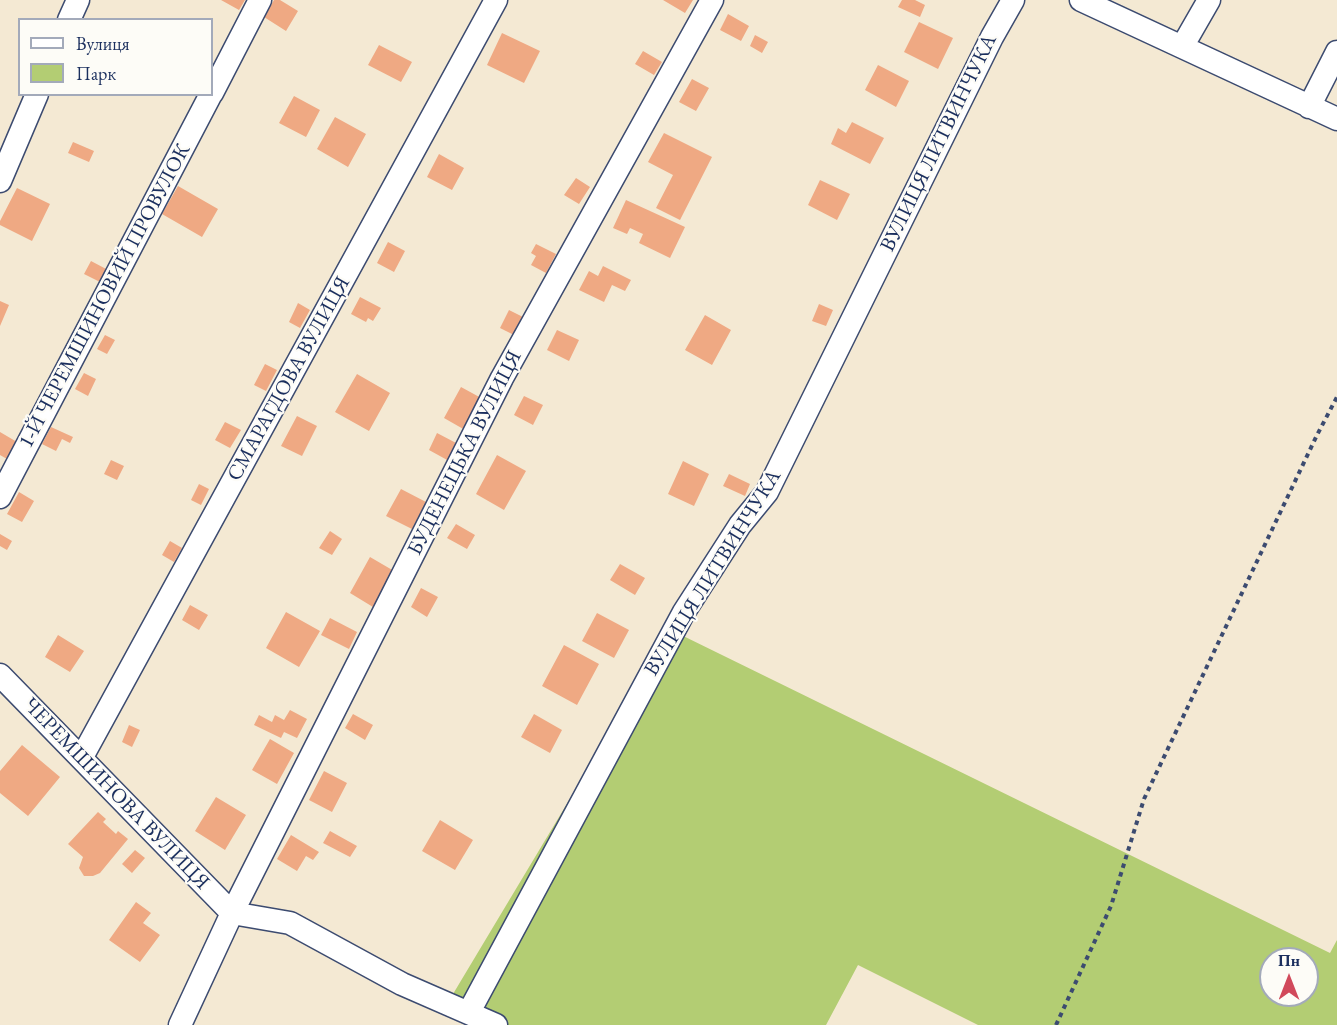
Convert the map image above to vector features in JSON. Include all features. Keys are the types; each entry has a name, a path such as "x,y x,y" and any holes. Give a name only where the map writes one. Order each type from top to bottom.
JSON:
{"street":[{"path":"70,18 78,0"},
{"name":"1-Й ЧЕРЕМШИНОВИЙ ПРОВУЛОК","path":"213,90 260,0"},
{"name":"СМАРАГДОВА ВУЛИЦЯ","path":"82,757 496,0"},
{"name":"БУДЕНЕЦЬКА ВУЛИЦЯ","path":"180,1025 232,913 502,378 712,0"},
{"name":"ВУЛИЦЯ ЛИТВИНЧУКА","path":"469,1012 684,612 740,525 767,492 992,37 1013,0"},
{"path":"1081,0 1337,119"},
{"path":"1182,47 1209,0"},
{"path":"1309,107 1337,52"},
{"path":"0,181 36,96"},
{"name":"1-Й ЧЕРЕМШИНОВИЙ ПРОВУЛОК","path":"0,497 210,96"},
{"name":"ЧЕРЕМШИНОВА ВУЛИЦЯ","path":"0,675 232,913"},
{"path":"232,913 290,923 402,984 496,1025"}],"path":[{"path":"1056,1025 1111,906 1144,799 1337,397"}],"green space":[{"path":"671,630 1318,947 1259,947 1259,1007 1319,1007 1319,948 1330,953 1337,940 1337,1025 978,1025 858,965 826,1025 507,1025 453,994"}],"building":[{"path":"221,0 245,0 239,10"},
{"path":"274,0 280,0 298,11 286,31 264,17"},
{"path":"663,0 693,0 685,13"},
{"path":"902,0 915,0 925,5 920,17 898,7"},
{"path":"728,14 749,26 741,41 720,30"},
{"path":"919,22 953,38 938,69 904,52"},
{"path":"502,33 540,51 524,83 487,65"},
{"path":"755,35 768,42 762,53 750,46"},
{"path":"379,45 412,62 401,82 368,65"},
{"path":"643,51 662,62 654,75 635,64"},
{"path":"878,65 909,81 896,107 865,90"},
{"path":"692,79 709,88 696,111 679,102"},
{"path":"294,96 320,110 306,137 279,123"},
{"path":"335,117 366,134 348,167 317,149"},
{"path":"852,122 884,138 870,164 831,144 838,128 846,133"},
{"path":"664,133 712,157 680,220 656,208 673,175 648,162"},
{"path":"73,142 94,151 89,162 68,153"},
{"path":"439,154 464,168 452,190 427,177"},
{"path":"576,178 590,187 579,204 564,195"},
{"path":"820,180 850,194 837,220 808,205"},
{"path":"178,186 218,209 202,237 162,214"},
{"path":"17,188 50,204 32,241 0,225"},
{"path":"626,200 685,227 670,258 639,243 643,234 630,228 627,234 613,228"},
{"path":"388,242 405,251 394,272 377,263"},
{"path":"536,244 556,254 546,273 531,265 536,256 531,253"},
{"path":"91,261 108,270 102,283 84,274"},
{"path":"603,266 631,280 625,291 612,285 604,302 579,290 589,271 598,276"},
{"path":"360,297 381,308 373,321 368,318 366,322 351,314"},
{"path":"0,301 9,305 0,326"},
{"path":"298,303 310,310 300,328 289,322"},
{"path":"819,304 833,310 826,326 812,321"},
{"path":"509,310 523,317 514,335 500,328"},
{"path":"705,315 731,330 712,365 685,350"},
{"path":"557,330 579,340 569,361 547,350"},
{"path":"105,335 115,340 107,354 97,349"},
{"path":"265,364 277,370 266,391 254,385"},
{"path":"84,373 96,379 88,396 75,389"},
{"path":"357,374 390,393 369,431 335,412"},
{"path":"461,387 483,399 465,430 444,418"},
{"path":"524,396 543,405 533,425 514,415"},
{"path":"297,416 317,426 302,456 281,446"},
{"path":"225,422 241,430 230,448 215,440"},
{"path":"51,427 73,437 70,443 62,439 56,451 42,444"},
{"path":"0,432 17,442 7,459 0,455"},
{"path":"437,433 458,444 449,461 429,450"},
{"path":"497,455 526,471 504,510 476,494"},
{"path":"111,460 124,466 117,480 104,474"},
{"path":"683,461 709,474 694,506 668,494"},
{"path":"729,474 750,484 745,496 723,486"},
{"path":"199,484 209,489 201,505 191,500"},
{"path":"401,489 426,502 412,529 386,516"},
{"path":"19,492 34,501 22,522 7,514"},
{"path":"456,524 475,535 467,549 447,538"},
{"path":"330,531 342,539 332,555 319,548"},
{"path":"0,534 12,541 7,550 0,546"},
{"path":"170,541 182,548 174,562 162,555"},
{"path":"370,557 394,571 373,607 350,593"},
{"path":"620,564 645,578 635,595 610,580"},
{"path":"421,588 438,597 427,617 411,607"},
{"path":"190,605 208,615 199,630 182,620"},
{"path":"286,612 320,631 299,667 266,648"},
{"path":"597,613 629,630 614,658 582,641"},
{"path":"330,618 357,632 349,649 321,635"},
{"path":"58,635 84,651 70,672 45,657"},
{"path":"564,645 599,664 577,705 542,686"},
{"path":"290,710 307,719 297,738 284,732 281,738 254,725 259,715 272,722 275,715 284,720"},
{"path":"353,714 373,725 365,740 345,728"},
{"path":"534,714 562,730 550,753 521,737"},
{"path":"129,725 140,730 132,747 122,742"},
{"path":"270,739 294,753 277,784 252,770"},
{"path":"22,745 60,777 28,816 0,793 0,771"},
{"path":"324,771 347,783 332,812 309,800"},
{"path":"216,797 246,815 225,850 195,831"},
{"path":"98,812 106,819 103,822 116,834 118,831 128,839 100,873 84,876 79,868 83,857 68,844"},
{"path":"440,820 473,840 455,870 422,851"},
{"path":"330,831 357,846 350,857 323,843"},
{"path":"291,835 319,852 313,860 306,856 297,871 277,859"},
{"path":"135,850 145,858 132,873 122,864"},
{"path":"136,902 151,913 143,923 160,935 140,962 109,940"}]}
